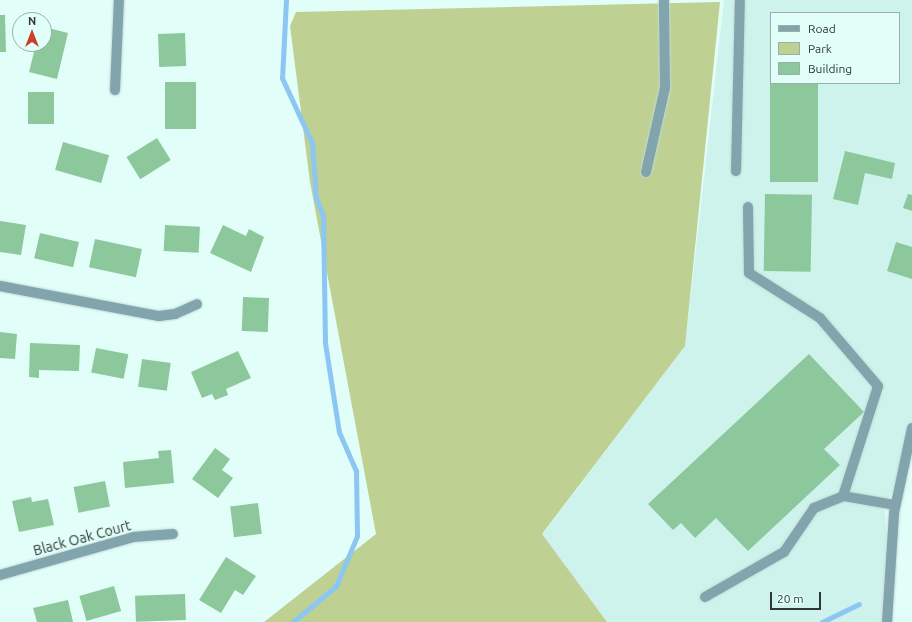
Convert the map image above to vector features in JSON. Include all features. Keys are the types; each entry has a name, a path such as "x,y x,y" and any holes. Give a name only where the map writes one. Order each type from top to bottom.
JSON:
{"street":[{"path":"115,90 119,0"},
{"path":"646,172 665,88 664,0"},
{"path":"736,171 740,0"},
{"path":"748,207 748,273 820,318 878,386 843,496"},
{"path":"0,286 159,316 175,314 197,304"},
{"path":"888,622 895,505 912,428"},
{"path":"705,596 784,552 814,508 843,496 895,505"},
{"name":"Black Oak Court","path":"0,576 133,537 173,534"}],"shaded area":[{"path":"724,0 912,0 912,433 885,511 893,622 607,622 542,535 685,346"}],"green space":[{"path":"720,2 685,346 542,534 607,622 264,622 376,534 310,182 290,26 296,12"}],"building":[{"path":"0,15 5,15 6,52 0,52"},
{"path":"52,29 68,33 57,79 29,72 34,52 52,52"},
{"path":"185,33 186,66 159,67 158,34"},
{"path":"165,82 196,82 196,129 165,129"},
{"path":"770,84 818,84 818,182 770,182"},
{"path":"28,92 54,92 54,124 28,124"},
{"path":"157,138 171,160 140,179 126,157"},
{"path":"63,142 109,155 101,183 55,170"},
{"path":"845,151 895,163 892,179 865,173 858,205 833,199"},
{"path":"765,194 812,195 811,272 764,271"},
{"path":"908,194 912,195 912,211 903,208"},
{"path":"0,221 26,225 21,255 0,252"},
{"path":"165,225 200,227 199,253 164,251"},
{"path":"223,225 246,236 249,229 264,237 251,272 210,253"},
{"path":"40,233 79,242 73,267 34,258"},
{"path":"95,239 142,249 136,277 89,267"},
{"path":"896,242 912,247 912,279 887,271"},
{"path":"243,297 269,298 268,332 242,331"},
{"path":"0,332 17,334 15,359 0,358"},
{"path":"30,343 80,345 79,371 39,370 39,378 29,377"},
{"path":"96,348 128,354 124,379 91,373"},
{"path":"238,351 251,378 226,389 228,395 215,400 212,394 202,398 191,372"},
{"path":"809,354 864,412 824,449 840,465 748,551 716,518 695,538 681,523 673,530 648,504"},
{"path":"142,359 171,363 167,391 138,387"},
{"path":"215,448 230,459 222,470 233,478 218,498 192,479"},
{"path":"171,450 174,483 125,488 123,462 159,458 158,451"},
{"path":"105,481 110,507 79,513 74,487"},
{"path":"31,497 32,502 48,499 54,525 19,532 12,501"},
{"path":"258,503 262,534 234,537 230,506"},
{"path":"226,557 256,576 243,595 235,590 221,613 199,600"},
{"path":"114,586 121,611 87,621 79,596"},
{"path":"185,594 186,620 136,622 135,596"},
{"path":"68,600 73,622 37,622 33,608"}],"waterway":[{"path":"286,0 282,78 312,143 316,198 323,215 325,343 339,432 356,471 357,536 336,586 293,622"},
{"path":"822,622 859,604"}]}
